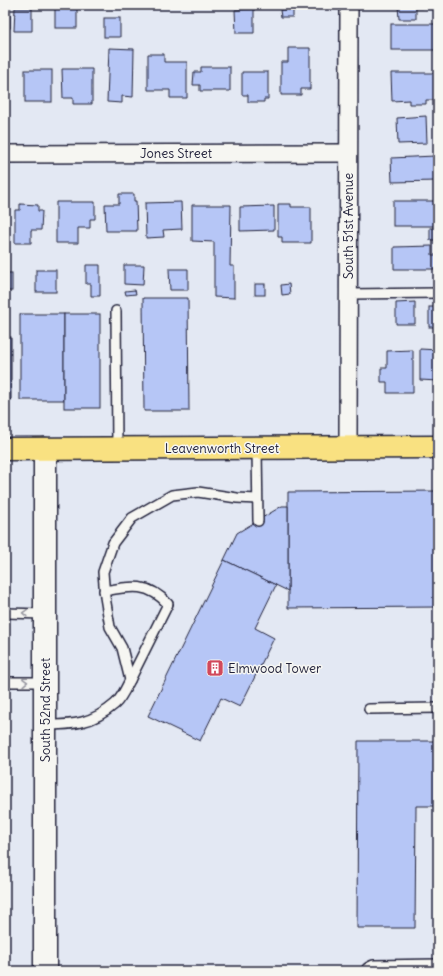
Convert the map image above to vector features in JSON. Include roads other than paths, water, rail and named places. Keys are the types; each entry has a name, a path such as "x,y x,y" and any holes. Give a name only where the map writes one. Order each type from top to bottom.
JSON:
{"main road":[{"name":"Leavenworth Street","path":"5,449 438,446"}],"street":[{"name":"South 51st Avenue","path":"348,447 349,5"},
{"name":"Jones Street","path":"5,154 348,153"},
{"name":"South 52nd Street","path":"45,449 45,971"},
{"path":"370,971 374,969 438,968"}],"lane":[{"path":"348,294 438,293"},
{"path":"116,311 117,448"},
{"path":"257,448 258,521"},
{"path":"130,680 122,648 110,627 104,591 103,572 113,543 132,518 172,495 198,492 237,498 257,499"},
{"path":"45,725 75,725 86,722 116,704 130,680 168,604 158,593 135,586 104,591"},
{"path":"5,613 45,614"},
{"path":"5,682 45,682"},
{"path":"369,709 438,708"}],"place":[{"name":"Elmwood Tower","path":"215,668"}]}
